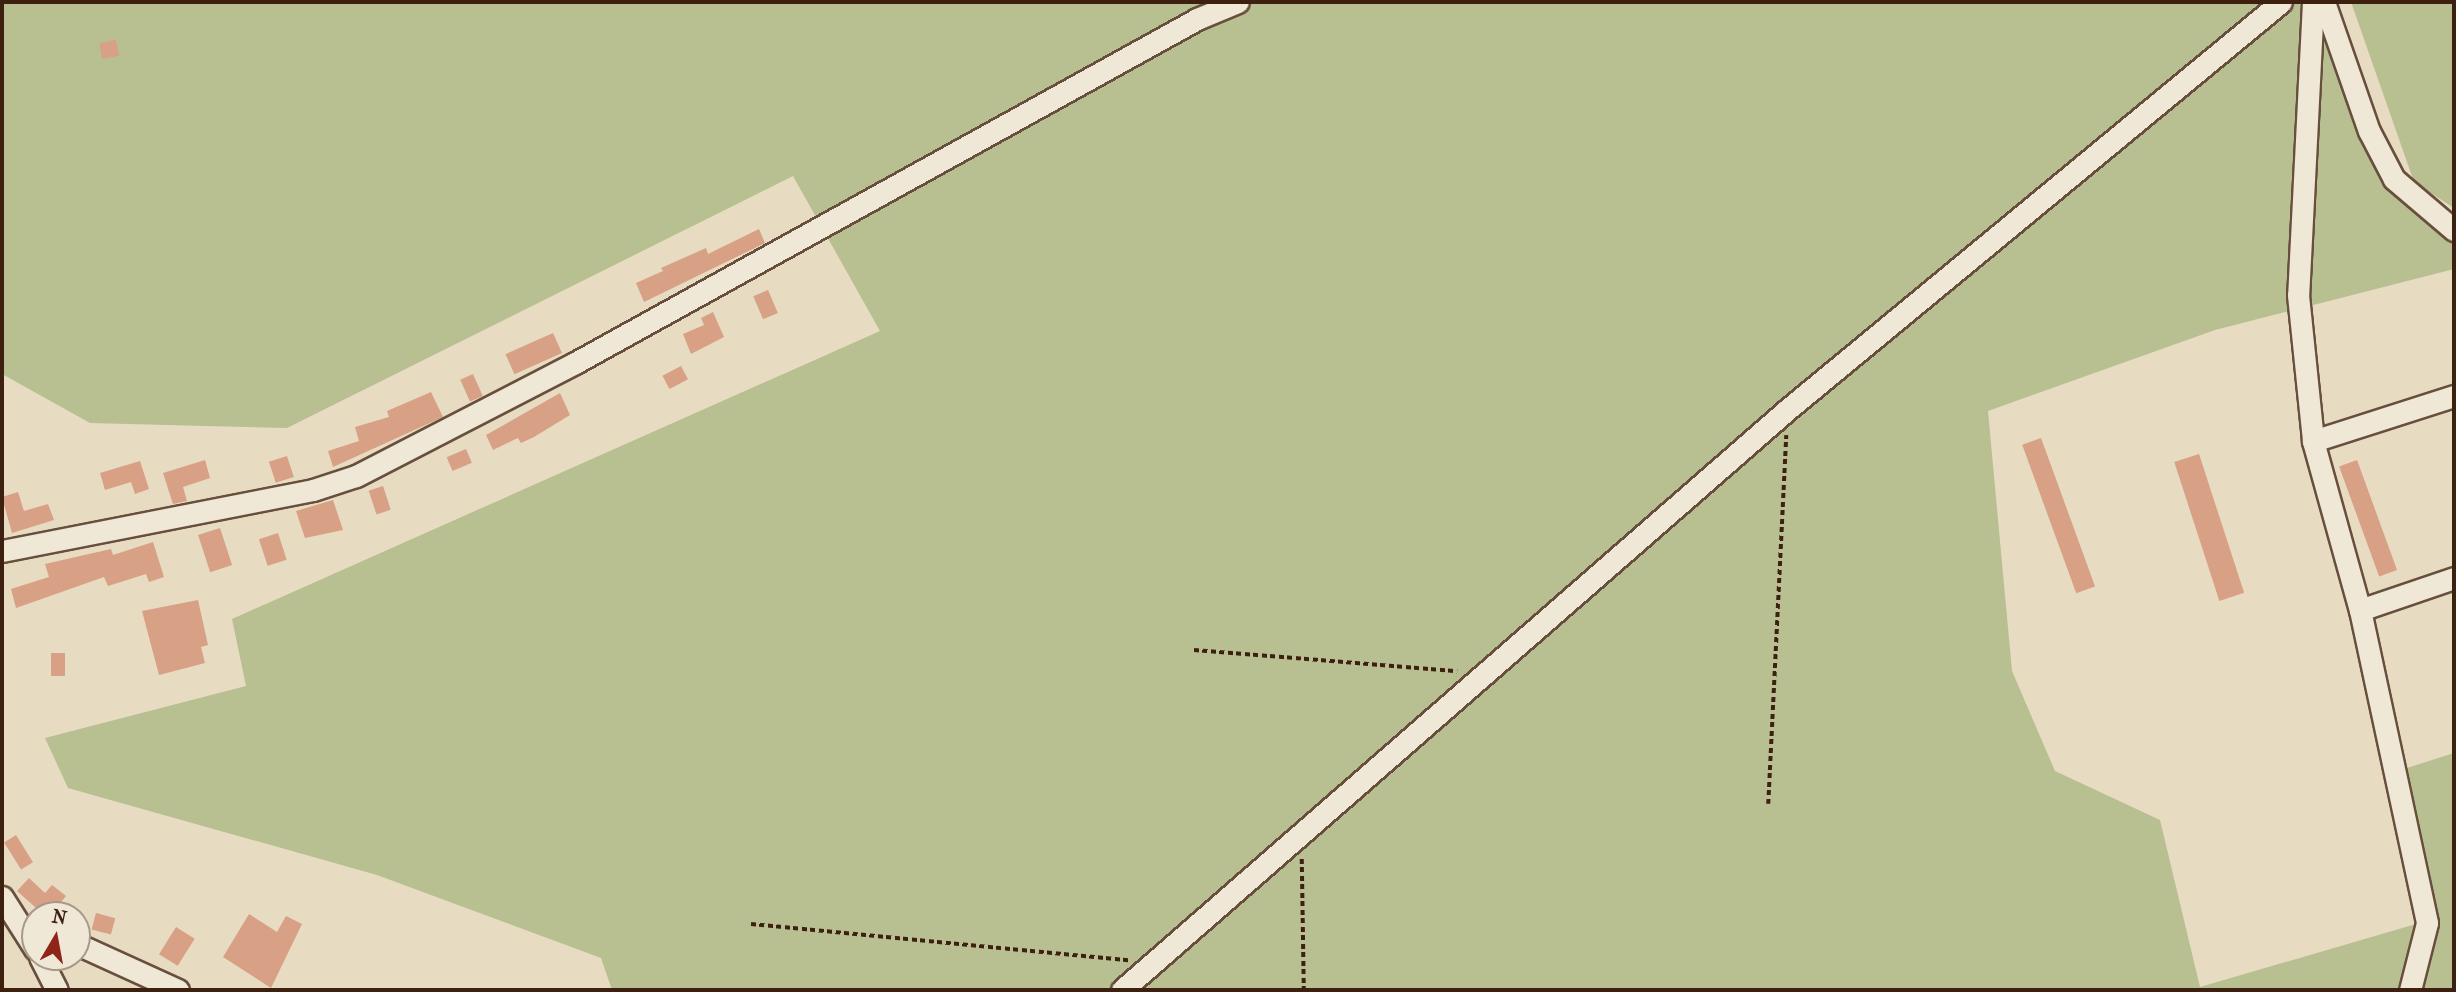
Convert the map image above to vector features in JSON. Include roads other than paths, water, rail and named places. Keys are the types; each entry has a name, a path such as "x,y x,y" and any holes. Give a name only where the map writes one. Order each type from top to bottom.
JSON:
{"street":[{"path":"2,551 313,490 356,476 575,363 1197,19 1238,2"},
{"path":"1122,990 1788,409 2281,2"},
{"path":"2313,2 2298,295 2313,441 2360,610 2427,923 2410,990"},
{"path":"2324,2 2369,131 2394,180 2454,230"},
{"path":"2313,441 2454,396"},
{"path":"2360,610 2454,578"},
{"path":"2,897 21,917"},
{"path":"91,950 178,990"},
{"path":"48,971 58,990"}]}
